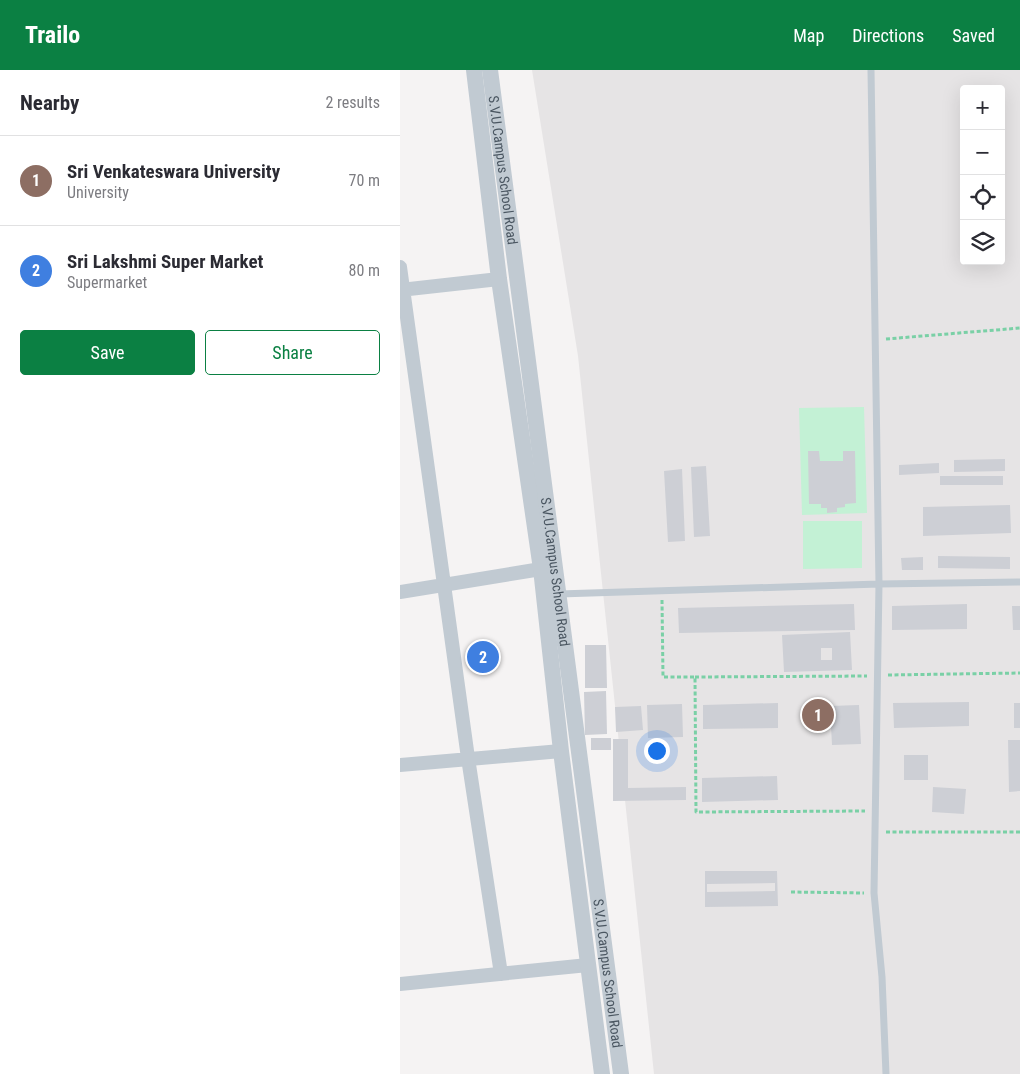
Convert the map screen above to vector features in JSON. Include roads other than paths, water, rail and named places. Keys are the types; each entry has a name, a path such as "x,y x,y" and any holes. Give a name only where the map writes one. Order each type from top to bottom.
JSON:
{"street":[{"name":"S.V.U.Campus School Road","path":"474,70 499,279 541,569 561,751 602,1074"},
{"name":"S.V.U.Campus School Road","path":"490,70 621,1074"},
{"path":"400,267 468,758 501,974"},
{"path":"402,290 499,279"},
{"path":"400,592 541,569"},
{"path":"400,765 561,751"},
{"path":"400,984 588,965"}],"lane":[{"path":"871,70 879,584 874,893 882,977 886,1074"},
{"path":"558,594 879,584 1020,582"}],"place":[{"name":"Sri Lakshmi Super Market","path":"483,657"},
{"name":"Sri Venkateswara University","path":"818,715"}]}
